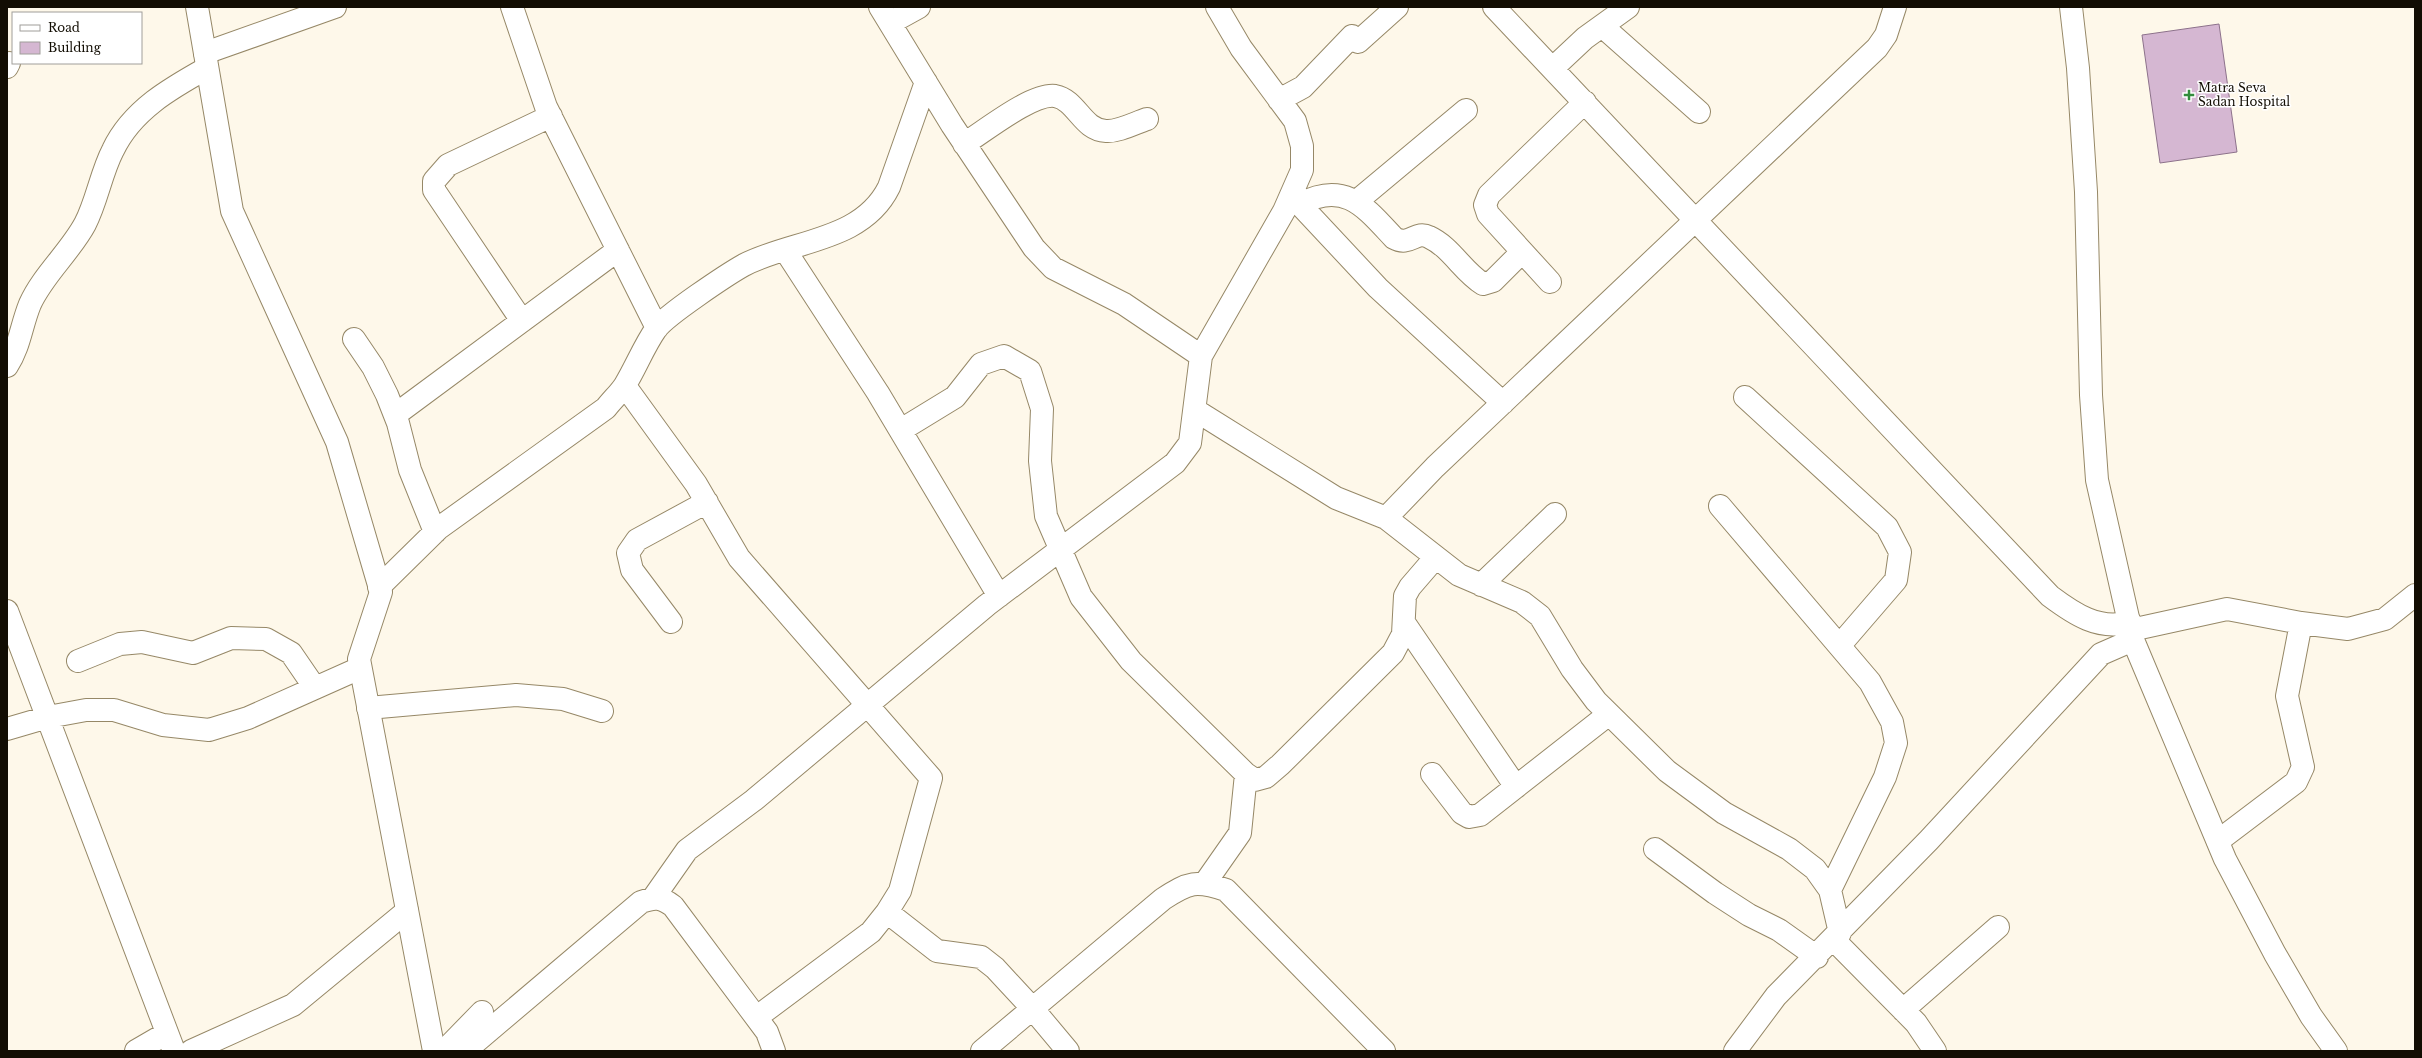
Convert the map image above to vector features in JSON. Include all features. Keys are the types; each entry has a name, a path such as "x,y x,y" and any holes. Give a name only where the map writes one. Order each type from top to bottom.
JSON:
{"main road":[{"path":"197,7 232,211 337,442 381,592 359,659 360,668 434,1051"},
{"path":"7,366 16,351 31,303 85,224 113,150 120,139 150,103 206,61 335,7"},
{"path":"512,7 550,116 657,328"},
{"path":"919,7 885,15 964,144 1034,248 1053,268 1124,304 1201,356"},
{"path":"1217,7 1241,48 1295,121 1302,146 1302,170 1296,200"},
{"path":"1279,100 1303,87 1355,39 1398,7"},
{"path":"1494,7 2050,596 2082,618 2100,624 2119,626 2132,631"},
{"path":"1553,68 1585,38 1628,7"},
{"path":"1386,518 1503,403 1877,48 1886,35 1895,7"},
{"path":"2071,7 2078,68 2086,192 2091,395 2097,480 2132,631 2218,841 2275,954 2311,1016 2336,1051"},
{"path":"1602,26 1699,112"},
{"path":"379,587 435,532 606,408 624,386 657,328 673,314 744,265 834,234 868,216 881,203 889,188 926,82"},
{"path":"964,144 1038,98 1049,97 1065,100 1088,125 1097,130 1108,132 1147,120"},
{"path":"1550,282 1488,214 1485,205 1490,195 1585,102"},
{"path":"1357,201 1466,110"},
{"path":"522,321 434,190 434,181 448,165 550,116"},
{"path":"654,897 688,850 754,800 999,596 1175,463 1190,442 1201,356 1284,211 1296,200 1330,194 1344,195 1357,201 1394,238 1401,242 1408,242 1416,236 1427,236 1436,240 1474,279 1483,284 1493,281 1522,252"},
{"path":"1296,200 1378,288 1503,403"},
{"path":"395,415 618,250"},
{"path":"785,250 901,430 999,596"},
{"path":"354,339 373,367 395,415 410,470 435,532"},
{"path":"901,430 955,396 981,364 1004,356 1030,371 1042,408 1040,461 1046,516 1081,597 1131,661 1246,774 1255,780 1266,777 1280,765 1393,653 1400,643 1405,624 1405,596 1410,587 1435,558"},
{"path":"624,386 696,484 739,558 931,778 900,891 887,912 871,932 756,1017"},
{"path":"1745,397 1887,527 1900,552 1896,580 1840,645"},
{"path":"1195,410 1336,498 1386,518 1458,575 1522,602 1540,616 1572,669 1609,714 1667,771 1724,813 1789,849 1815,869 1830,890 1837,936 1916,1023 1934,1051"},
{"path":"671,622 632,570 628,553 637,540 707,502"},
{"path":"1720,506 1870,682 1892,722 1896,743 1885,777 1830,890"},
{"path":"1481,585 1555,514"},
{"path":"1735,1051 1776,996 1837,936 2056,704 2101,654 2132,631 2227,609 2301,624 2348,629 2385,619 2413,601"},
{"path":"7,610 171,1042 136,1051"},
{"path":"1405,624 1516,787"},
{"path":"2218,841 2296,782 2304,767 2287,696 2301,624"},
{"path":"78,661 120,644 142,642 193,653 231,638 266,639 291,653 315,688"},
{"path":"7,729 86,710 114,710 163,725 209,730 248,718 360,668"},
{"path":"368,708 516,695 563,699 602,711"},
{"path":"1432,774 1462,813 1469,817 1480,815 1609,714"},
{"path":"1205,883 1240,833 1246,774"},
{"path":"1655,849 1715,894 1749,915 1779,930 1817,956"},
{"path":"982,1051 1162,899 1184,886 1205,883 1226,890 1384,1051"},
{"path":"460,1051 472,1045 641,902 654,897 662,898 673,906 767,1032 774,1051"},
{"path":"191,1051 293,1005 407,911"},
{"path":"887,912 937,951 981,957 995,968 1032,1008 1068,1051"},
{"path":"1904,1010 1998,926"},
{"path":"444,1051 482,1012"}],"building":[{"path":"2219,24 2237,152 2160,163 2142,35"}],"place":[{"name":"Matra Seva Sadan Hospital","path":"2189,95"}]}
